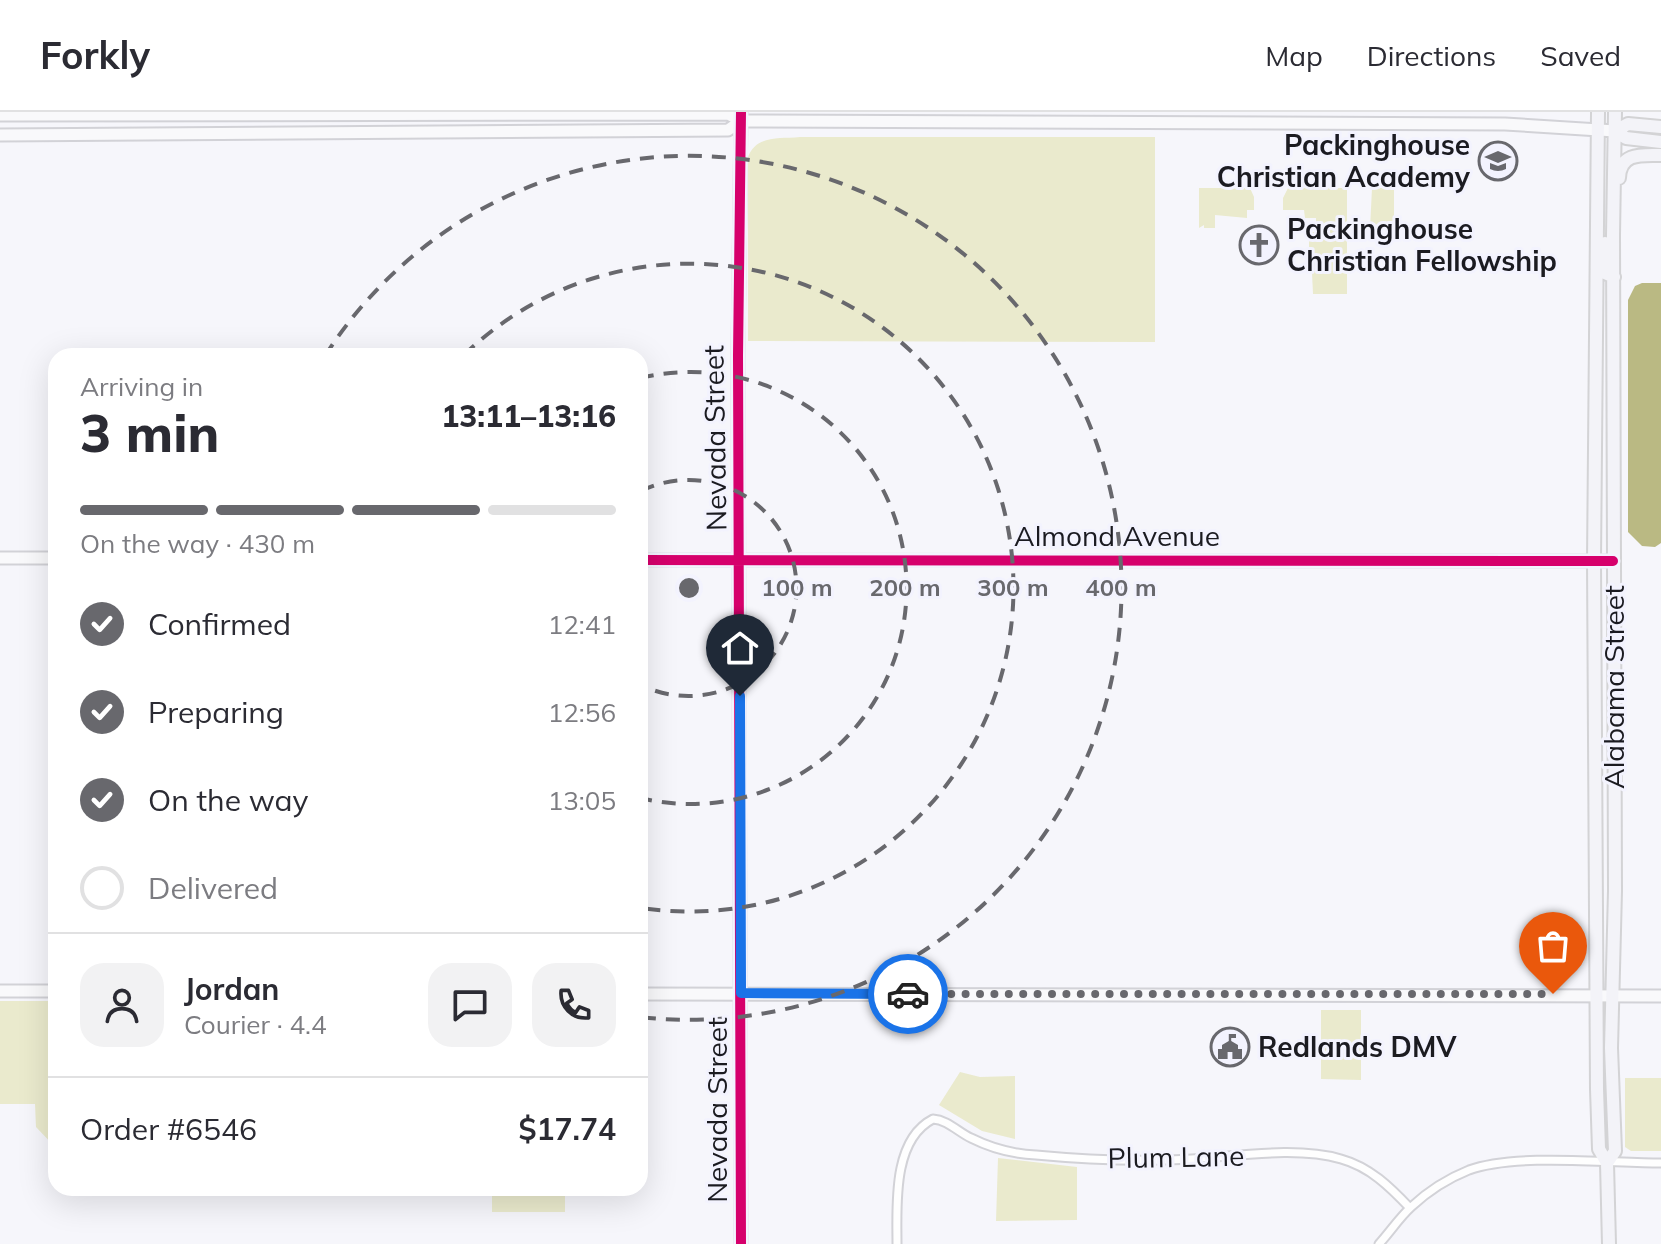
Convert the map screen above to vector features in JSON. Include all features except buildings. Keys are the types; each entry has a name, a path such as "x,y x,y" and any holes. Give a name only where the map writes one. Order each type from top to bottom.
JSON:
{"main road":[{"name":"Alabama Street","path":"1598,112 1594,561 1597,994 1599,1149 1607,1163 1609,1244"},
{"name":"Alabama Street","path":"1607,1163 1615,1151 1612,995 1615,891 1615,112"},
{"path":"1661,127 1628,124 1615,131 1626,138 1661,142"},
{"path":"1613,215 1619,203 1619,171 1623,161 1632,156 1661,155"},
{"path":"1597,197 1603,222 1605,273 1614,277"}],"street":[{"path":"0,115 728,114 741,117 1505,124 1615,131"},
{"path":"0,135 728,130 741,117"},
{"name":"Nevada Street","path":"741,117 738,341 741,1244"},
{"path":"0,558 48,558"},
{"name":"Almond Avenue","path":"648,560 1613,561"},
{"path":"0,991 48,991"},
{"path":"648,994 1661,996"},
{"name":"Plum Lane","path":"897,1244 897,1193 902,1165 924,1126 933,1119 943,1121 990,1147 1036,1155 1164,1160 1321,1155 1342,1159 1369,1171 1410,1208"},
{"path":"1379,1244 1410,1208 1448,1181 1486,1166 1519,1162 1661,1163"}],"green space":[{"path":"800,137 1155,137 1155,342 748,341 748,157 762,142"},
{"path":"1199,188 1250,188 1254,210 1247,210 1247,218 1215,215 1215,228 1204,228 1204,225 1199,228"},
{"path":"1288,188 1347,188 1347,294 1313,294 1312,273 1309,273 1309,232 1316,232 1316,218 1305,218 1304,210 1283,210 1283,198"},
{"path":"1372,188 1394,188 1394,229 1370,229"},
{"path":"0,1001 48,1001 48,1140 36,1127 35,1104 0,1104"},
{"path":"1321,1010 1361,1010 1361,1080 1321,1079"},
{"path":"960,1072 980,1077 1015,1076 1015,1139 982,1131 939,1105"},
{"path":"1625,1078 1661,1078 1661,1151 1631,1151 1625,1147"},
{"path":"998,1158 1077,1167 1077,1220 996,1221"},
{"path":"492,1196 565,1196 565,1212 492,1212"}],"shaded area":[{"path":"1661,283 1661,543 1655,547 1642,546 1628,532 1628,300 1635,286"}],"cycle path":[{"path":"741,112 738,356 741,1244"},
{"path":"648,560 1613,561"}],"way so far":[{"path":"908,994 1553,994"}],"place":[{"name":"Packinghouse Christian Academy","path":"1498,161"},
{"name":"Packinghouse Christian Fellowship","path":"1259,245"},
{"name":"Redlands DMV","path":"1230,1047"}],"route":[{"path":"740,696 741,993 908,994"}]}
